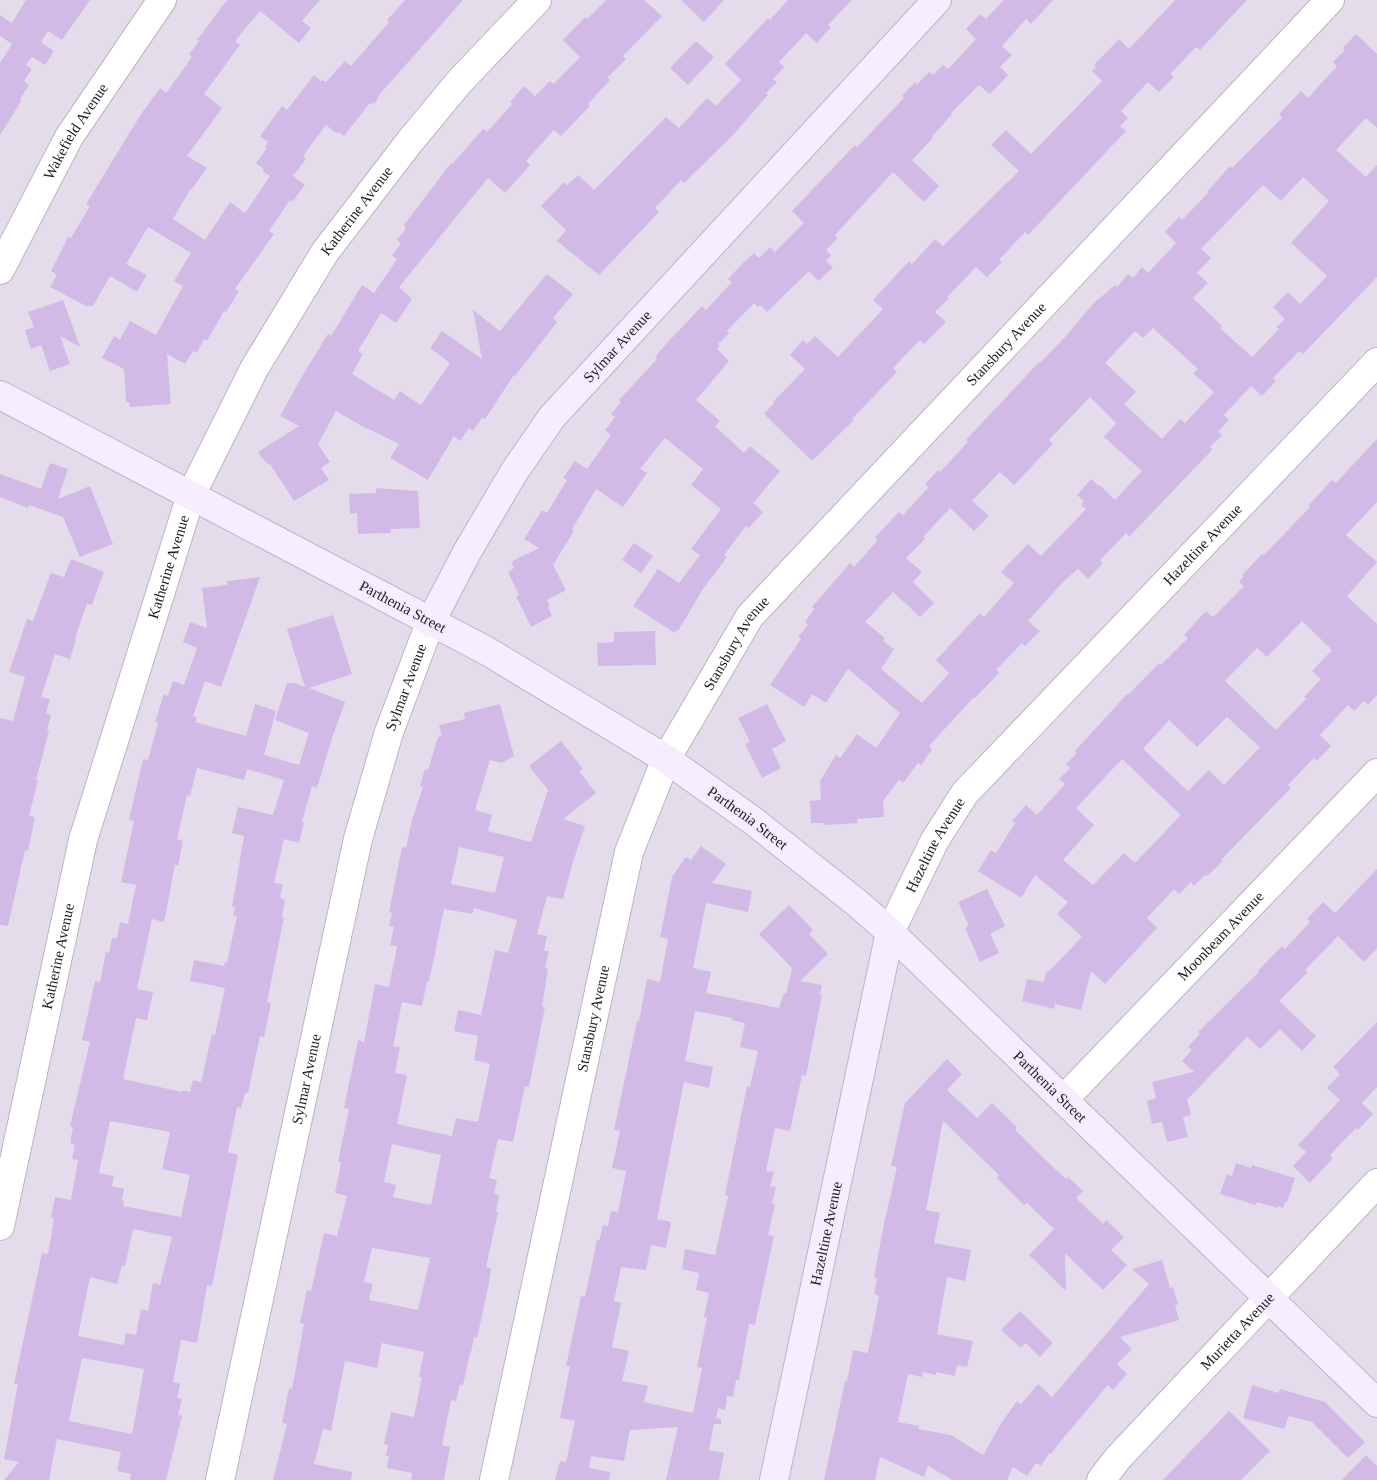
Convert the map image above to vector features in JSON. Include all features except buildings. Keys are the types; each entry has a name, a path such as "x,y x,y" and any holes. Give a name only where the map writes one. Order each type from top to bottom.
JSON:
{"street":[{"name":"Wakefield Avenue","path":"0,270 69,137 162,0"},
{"name":"Katherine Avenue","path":"0,1226 83,840 190,494 254,369 325,252 404,148 460,81 537,0"},
{"name":"Sylmar Avenue","path":"220,1480 358,840 389,732 430,623 467,552 514,472 552,417 937,0"},
{"name":"Stansbury Avenue","path":"494,1480 629,852 666,759 750,616 1330,0"},
{"name":"Hazeltine Avenue","path":"774,1480 890,932 935,840 965,793 1377,362"},
{"name":"Parthenia Street","path":"0,395 190,494 430,623 487,651 666,759 752,820 857,903 890,932 1377,1403"},
{"name":"Moonbeam Avenue","path":"1064,1099 1377,773"},
{"name":"Murietta Avenue","path":"1101,1480 1118,1458 1377,1183"}]}
